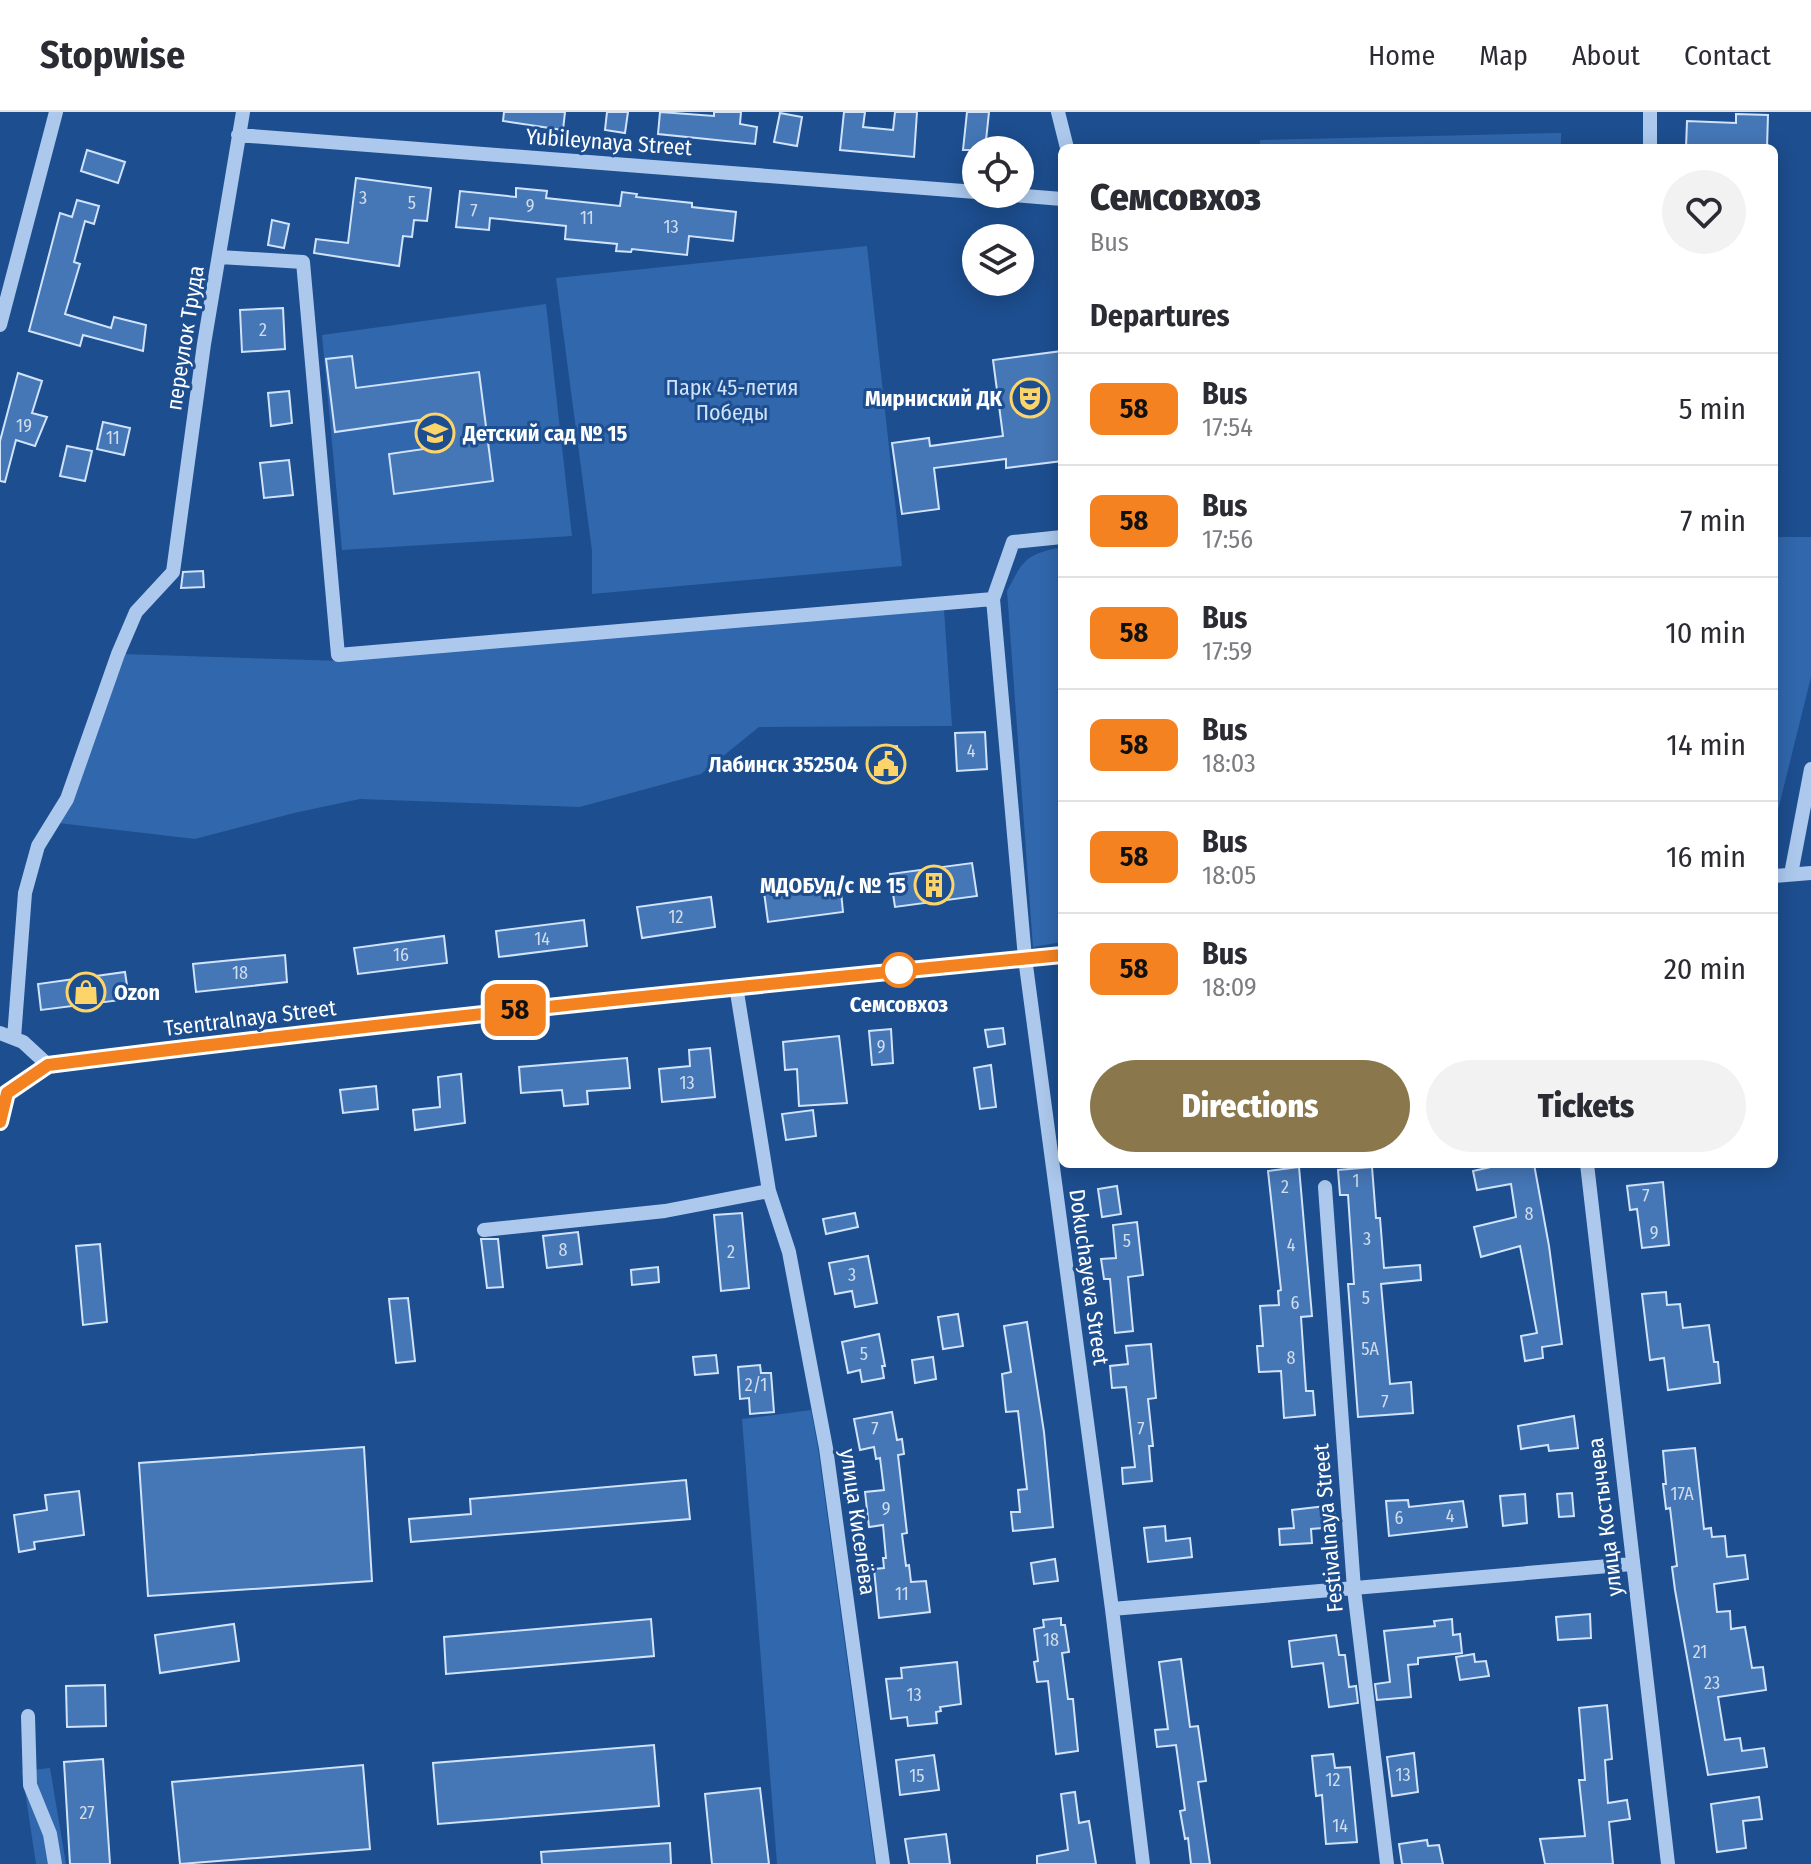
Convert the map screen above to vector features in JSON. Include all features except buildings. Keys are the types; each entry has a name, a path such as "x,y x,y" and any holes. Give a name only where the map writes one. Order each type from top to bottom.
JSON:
{"street":[{"path":"0,325 56,112"},
{"name":"переулок Труда","path":"7,1035 25,893 38,846 67,799 136,612 173,572 204,344 243,112"},
{"path":"1058,112 1066,144"},
{"path":"1650,112 1650,144"},
{"name":"Yubileynaya Street","path":"238,135 962,191"},
{"path":"1034,197 1058,199"},
{"path":"220,257 303,262 338,655 993,599 1013,542 1058,537"},
{"name":"Dokuchayeva Street","path":"993,599 1025,958 1143,1864"},
{"path":"1791,874 1811,769"},
{"path":"1778,876 1811,873"},
{"name":"Tsentralnaya Street","path":"0,1122 7,1093 48,1065 347,1028 1058,955"},
{"name":"улица Киселёва","path":"736,986 769,1191 789,1252 823,1433 883,1864"},
{"path":"7,1035 23,1042 48,1065"},
{"name":"улица Костычева","path":"1587,1168 1668,1864"},
{"name":"Festivalnaya Street","path":"1325,1187 1354,1589 1387,1864"},
{"path":"484,1230 665,1211 769,1191"},
{"path":"1112,1609 1632,1564"},
{"path":"28,1716 30,1785 50,1834 55,1864"}],"green space":[{"path":"1561,133 1561,144 1260,144 1260,140"},
{"name":"Парк 45-летия Победы","path":"867,246 902,566 592,594 592,551 556,278"},
{"path":"546,304 572,536 342,550 322,335"},
{"path":"1778,537 1811,537 1811,677 1778,810"},
{"path":"1058,548 1058,943 1033,947 1007,591 1016,573 1037,554"},
{"path":"944,609 952,726 759,727 701,774 580,807 360,799 195,839 58,823 123,654 342,661"},
{"path":"811,1410 875,1864 777,1864 742,1419"},
{"path":"50,1768 66,1864 36,1864 22,1771"}],"bus line":[{"name":"58","path":"0,1122 7,1093 48,1065 425,1019 1058,955"}],"place":[{"name":"Мирниский ДК","path":"1030,398"},
{"name":"Детский сад № 15","path":"435,433"},
{"name":"Лабинск 352504","path":"886,764"},
{"name":"МДОБУд/с № 15","path":"934,885"},
{"name":"Семсовхоз","path":"899,970"},
{"name":"Ozon","path":"86,992"}]}
